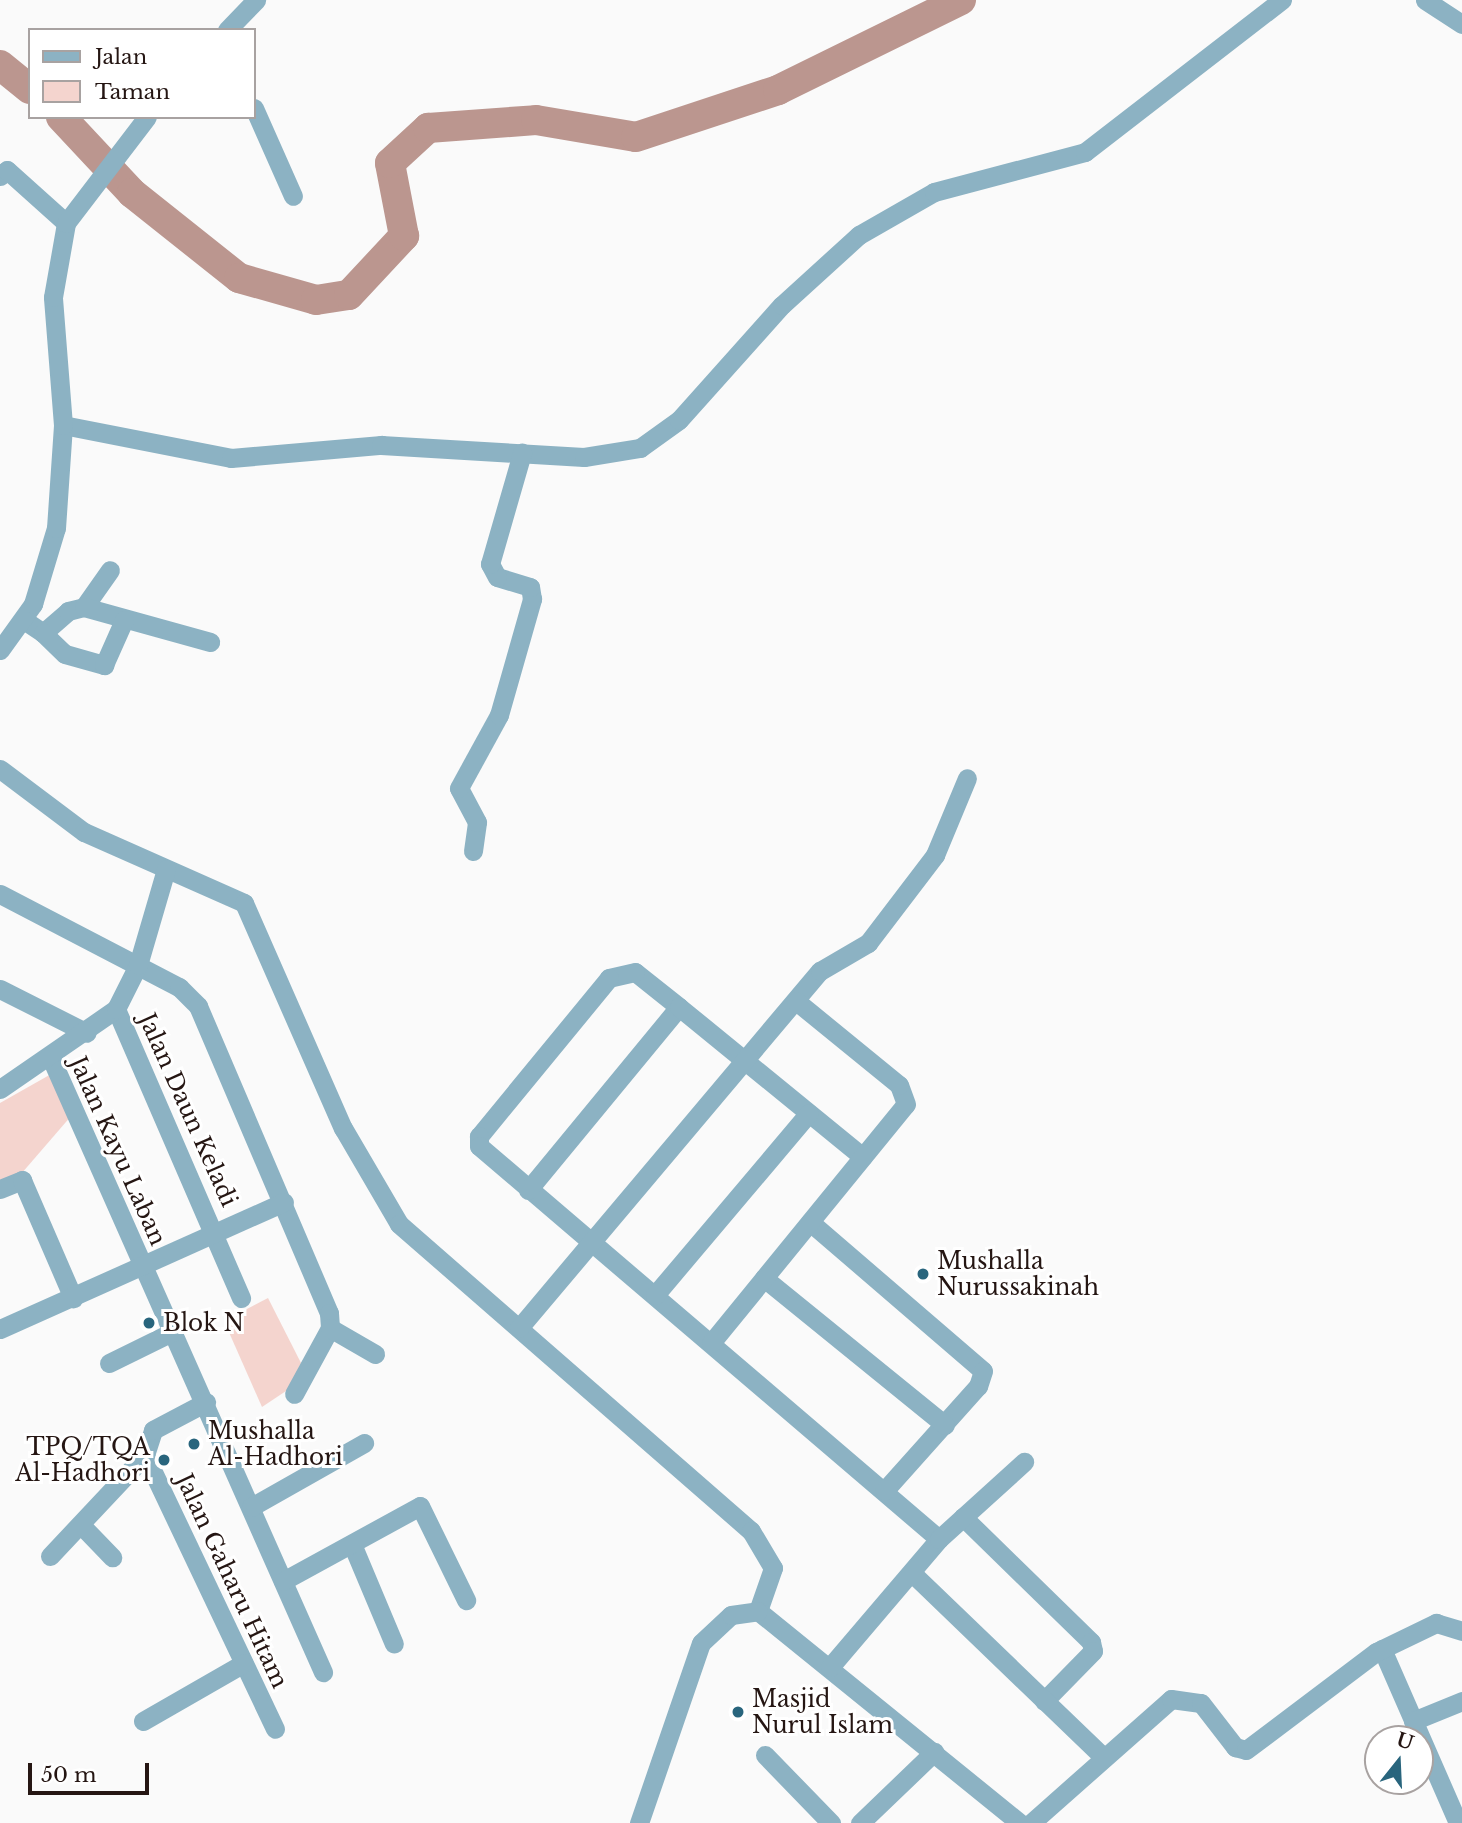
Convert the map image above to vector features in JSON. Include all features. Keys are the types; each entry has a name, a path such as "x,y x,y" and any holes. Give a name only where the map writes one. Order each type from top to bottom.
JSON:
{"street":[{"path":"63,425 231,458 381,445 614,456 662,436 782,304 859,235 934,192 1085,152 1282,0"},
{"path":"1425,0 1462,23"},
{"path":"228,28 246,3"},
{"path":"256,113 293,196"},
{"path":"0,650 24,620 52,551 63,425 53,297 66,223 88,187 146,119"},
{"path":"2,170 66,223"},
{"path":"473,851 477,822 459,788 499,715 533,599 530,587 497,577 490,564 522,453"},
{"path":"84,607 110,570"},
{"path":"43,633 68,611 84,607 210,642"},
{"path":"24,620 43,633 65,654 104,665 124,620"},
{"path":"0,769 84,832 244,903 383,1201 413,1240 519,1328 751,1531 773,1568 758,1611"},
{"path":"519,1328 820,971 868,943 928,868 967,778"},
{"path":"4,1082 87,1033 116,1009 138,965 166,869"},
{"path":"0,894 178,987 198,1006 324,1294 330,1328 294,1394"},
{"path":"863,1157 635,971 620,971 479,1136 481,1150 885,1490 939,1539"},
{"path":"0,989 87,1033"},
{"path":"711,1343 902,1112 904,1092 796,1001"},
{"path":"528,1190 679,1007"},
{"name":"Jalan Daun Keladi","path":"116,1009 216,1231 240,1298"},
{"name":"Jalan Kayu Laban","path":"50,1056 142,1266 206,1402 323,1672"},
{"path":"655,1295 809,1114"},
{"path":"0,1189 22,1180 73,1298"},
{"path":"0,1329 284,1202"},
{"path":"810,1222 984,1371 945,1425 885,1490"},
{"path":"764,1278 945,1425"},
{"path":"330,1328 375,1354"},
{"path":"109,1363 174,1331"},
{"path":"50,1556 145,1455 153,1430 206,1402"},
{"path":"251,1507 364,1443"},
{"name":"Jalan Gaharu Hitam","path":"145,1455 275,1729"},
{"path":"830,1667 939,1539 1024,1462"},
{"path":"283,1581 420,1506 466,1600"},
{"path":"963,1517 1091,1642 1093,1651 1044,1701"},
{"path":"80,1525 112,1557"},
{"path":"352,1544 394,1644"},
{"path":"912,1573 1101,1755"},
{"path":"639,1823 701,1643 731,1615 758,1611 1020,1823"},
{"path":"1031,1823 1101,1755 1181,1696 1201,1703 1235,1747 1246,1750 1382,1649 1436,1623 1462,1631"},
{"path":"1382,1649 1458,1823"},
{"path":"143,1721 244,1662"},
{"path":"1413,1721 1462,1701"},
{"path":"860,1823 934,1752"},
{"path":"765,1755 831,1823"}],"green space":[{"path":"53,1073 72,1115 15,1181 0,1188 0,1103"},
{"path":"268,1298 301,1363 289,1389 262,1407 224,1321"}],"waterway":[{"path":"63,119 132,193 239,278 316,300 349,295 404,236 390,163 428,128 536,120 636,137 778,90 961,0"},
{"path":"0,65 28,87"}],"place":[{"name":"Mushalla Nurussakinah","path":"923,1274"},
{"name":"Blok N","path":"149,1323"},
{"name":"Mushalla Al-Hadhori","path":"194,1444"},
{"name":"TPQ/TQA Al-Hadhori","path":"164,1460"},
{"name":"Masjid Nurul Islam","path":"738,1712"}]}
